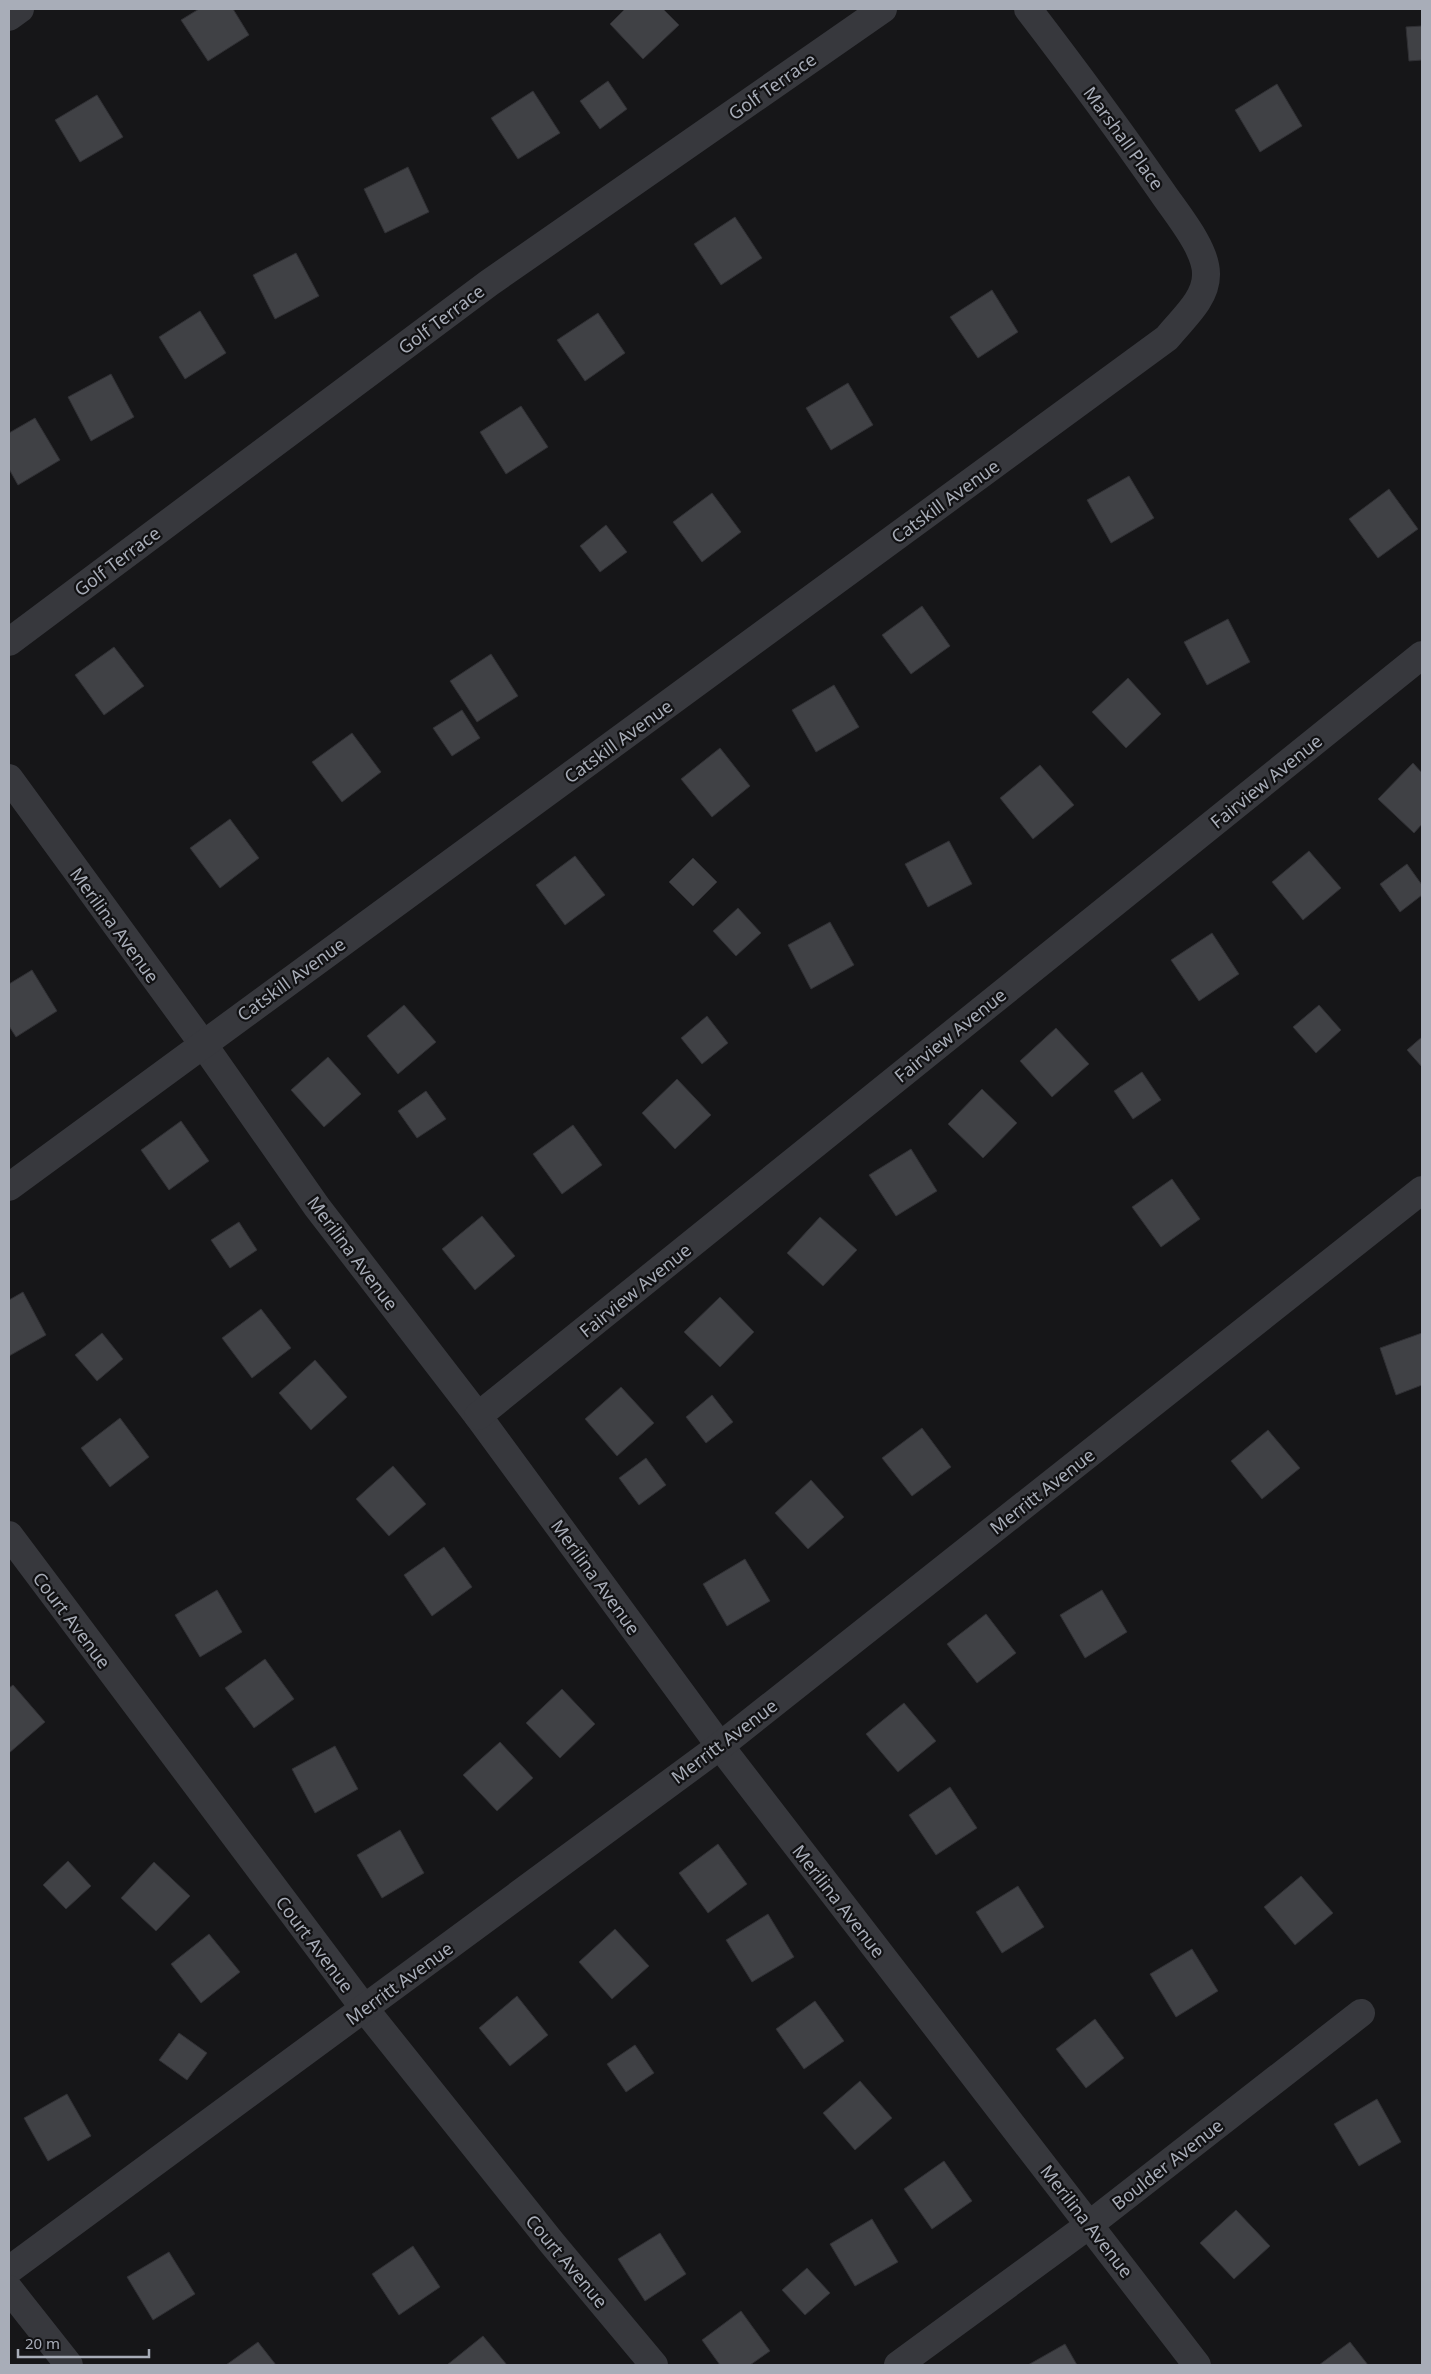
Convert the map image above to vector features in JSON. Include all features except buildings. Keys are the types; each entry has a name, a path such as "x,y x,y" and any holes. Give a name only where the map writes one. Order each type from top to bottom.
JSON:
{"street":[{"path":"9,17 20,9"},
{"name":"Golf Terrace","path":"9,642 489,283 883,9"},
{"name":"Marshall Place","path":"1028,9 1121,132 1189,232 1203,256 1206,275"},
{"name":"Catskill Avenue","path":"9,1187 1167,338 1199,299 1206,275"},
{"name":"Fairview Avenue","path":"478,1416 1422,655"},
{"name":"Merilina Avenue","path":"9,778 203,1044 317,1207 478,1416 720,1746 1197,2365"},
{"name":"Merritt Avenue","path":"9,2270 720,1746 1422,1190"},
{"name":"Court Avenue","path":"9,1535 364,2008 546,2236 654,2365"},
{"name":"Boulder Avenue","path":"898,2365 1090,2225 1361,2013"},
{"path":"9,2289 69,2365"}]}
